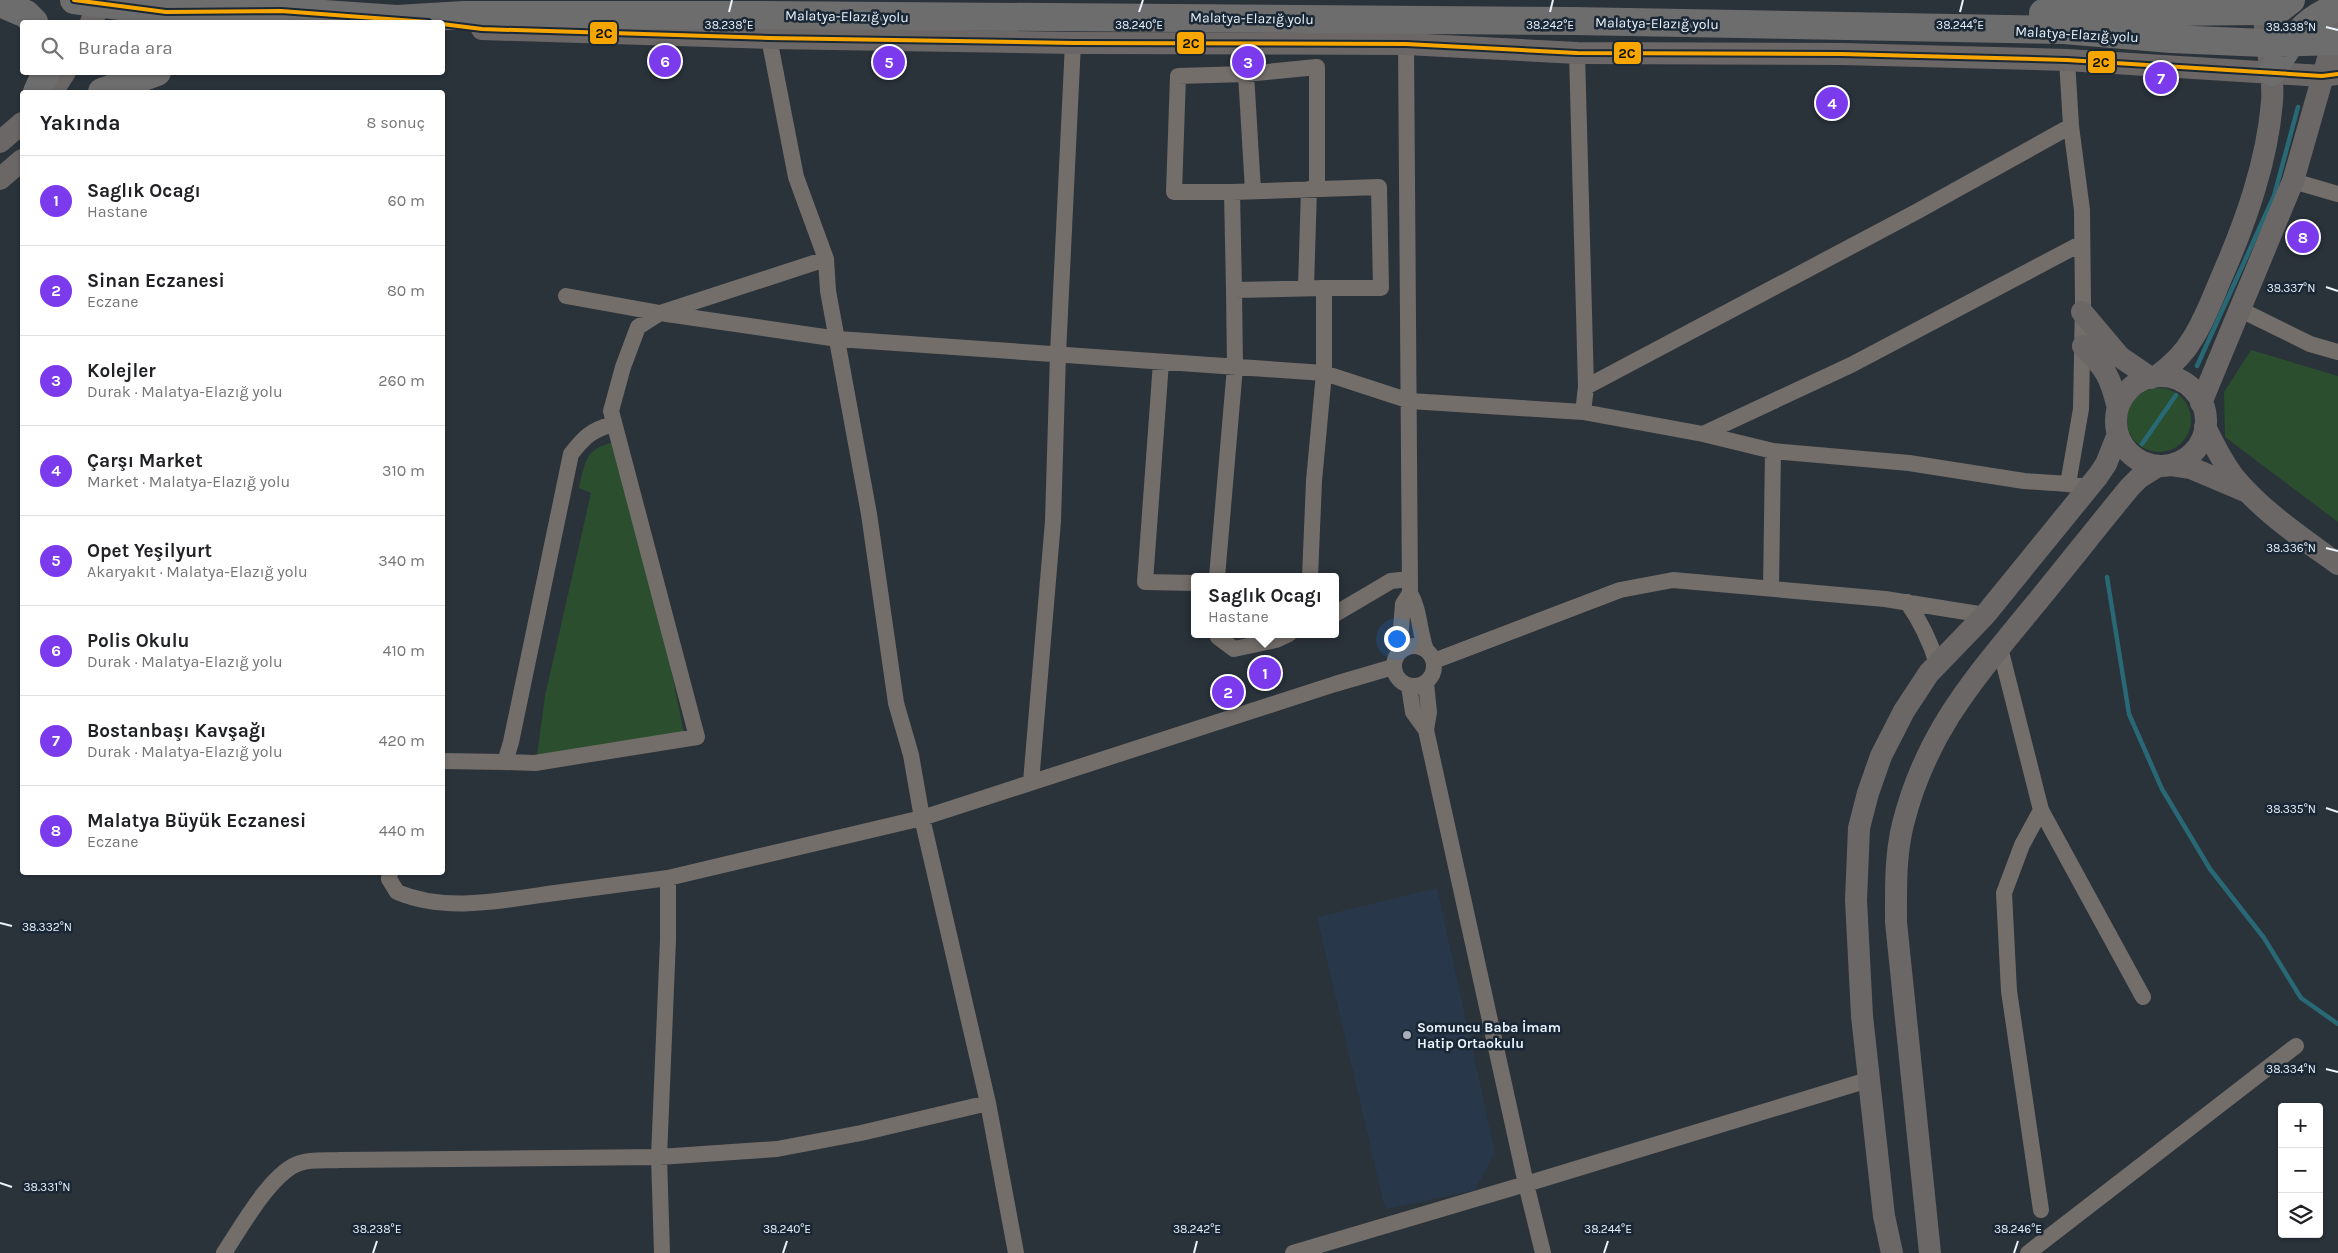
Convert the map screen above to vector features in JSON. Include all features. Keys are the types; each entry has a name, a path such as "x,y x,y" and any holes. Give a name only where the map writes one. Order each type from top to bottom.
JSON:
{"highway":[{"name":"Malatya-Elazığ yolu","path":"74,0 101,7 281,11 380,20"},
{"path":"1964,30 2017,13 2259,6 2278,10 2291,0"},
{"path":"0,3 26,14 32,20"},
{"path":"2272,72 2278,42 2298,33 2320,14 2338,5"},
{"name":"Malatya-Elazığ yolu","path":"403,20 464,15 764,15 1671,23 1964,30 2064,30 2171,39 2278,42 2336,41"},
{"path":"445,24 482,29"},
{"path":"38,90 45,75"},
{"path":"108,90 149,75"}],"main road":[{"path":"2337,0 2338,5"},
{"path":"2259,6 2278,42"},
{"path":"2201,403 2293,181 2330,75 2336,41 2338,10"},
{"path":"1406,44 1671,23"},
{"path":"482,29 769,38 1073,43 1406,44 1577,53 1842,54 2067,60 2330,75"},
{"path":"2248,492 2191,468 2145,463 2133,456 2124,447 2118,434 2116,421 2118,408 2130,388 2154,377 2171,366 2193,338 2237,242 2258,178 2269,128 2272,72"},
{"path":"53,90 63,75"},
{"path":"96,90 111,75"},
{"path":"0,142 20,125"},
{"path":"0,179 20,162"},
{"path":"1930,1253 1896,922 1896,874 1903,824 1932,744 1973,679 2130,487 2139,478 2165,465 2184,459 2194,451 2202,440 2205,427 2205,417 2201,403 2193,390 2176,379 2154,377 2110,346 2082,312"},
{"path":"2082,346 2102,365 2108,374 2118,408"},
{"path":"2205,427 2221,459 2248,492 2298,534 2338,564"},
{"path":"1892,1253 1884,1216 1862,1016 1856,900 1858,828 1881,756 1904,711 1929,673 1985,615 2078,485 2106,464 2118,434"}],"street":[{"path":"769,38 796,178 826,258 828,291 869,514 896,703 911,754 922,818 988,1103 1016,1253"},
{"path":"1032,782 1053,521 1058,354 1073,43"},
{"path":"1406,44 1410,586 1416,604 1420,633 1430,656 1432,675 1426,683 1416,687 1409,686 1398,680 1396,660 1403,604 1410,586"},
{"path":"1577,53 1586,387 1583,412"},
{"path":"566,296 660,313 838,339 1324,373 1410,400 1583,412 1703,434 1773,451 1909,463 2024,481 2078,485 2082,346 2082,210 2070,126 2067,60"},
{"path":"1234,290 1306,287 1381,288 1379,187 1313,189 1253,190 1232,192 1174,192 1178,76 1246,74 1318,68 1313,189 1306,287"},
{"path":"1246,74 1253,190"},
{"path":"1586,387 1916,212 2070,126"},
{"path":"2293,181 2338,194"},
{"path":"1217,573 1235,367 1232,192"},
{"path":"1703,434 1851,365 2082,243"},
{"path":"505,762 511,742 571,454 581,441 595,429 613,424 611,412 623,367 638,327 660,313 826,258"},
{"path":"1310,573 1314,481 1324,373 1324,288"},
{"path":"2241,310 2310,344 2338,352"},
{"path":"1161,362 1145,582 1191,583"},
{"path":"445,761 535,763 697,737 611,412"},
{"path":"1771,589 1773,451"},
{"path":"390,875 389,878 396,892 425,901 450,903 487,902 668,878 922,818 1335,684 1396,660 1406,647 1413,646 1430,656 1620,590 1673,580 1907,602 1985,615"},
{"path":"1339,612 1391,581 1410,586"},
{"path":"1907,602 1920,621 1930,642 1937,664"},
{"path":"1219,638 1234,649 1280,638"},
{"path":"2000,648 2041,810 2143,997"},
{"path":"1426,683 1429,712 1426,730 1526,1184 1543,1253"},
{"path":"1409,686 1413,712 1426,730"},
{"path":"2040,1210 2009,991 2004,893 2022,846 2041,810"},
{"path":"662,1253 659,1158 668,940 668,878"},
{"path":"2028,1253 2296,1046"},
{"path":"1293,1253 1868,1080"},
{"path":"224,1253 249,1213 277,1177 300,1163 339,1160 659,1158 777,1149 862,1133 988,1103"}],"shaded area":[{"name":"Somuncu Baba İmam Hatip Ortaokulu","path":"1437,888 1495,1152 1475,1190 1387,1209 1384,1204 1317,917"}],"green space":[{"path":"2251,350 2338,376 2338,522 2225,437 2224,392"},
{"path":"2153,388 2165,388 2182,397 2189,408 2191,420 2189,432 2182,443 2165,452 2153,452 2141,447 2132,438 2127,426 2127,414 2132,402 2141,393"},
{"path":"615,442 626,448 684,733 537,756 545,696 591,493 579,488 583,471 592,452"}],"waterway":[{"path":"2197,366 2274,196 2298,107"},
{"path":"2142,444 2176,395"},
{"path":"2107,577 2129,714 2162,789 2210,869 2264,938 2301,998 2338,1024"}],"transit line":[{"name":"2C","path":"74,0 166,12 281,11 401,20"},
{"name":"2C","path":"445,24 482,29 769,38 1073,43 1406,44 1577,53 1842,54 2067,60 2322,76 2338,74"}],"place":[{"name":"Polis Okulu","path":"665,61"},
{"name":"Opet Yeşilyurt","path":"889,62"},
{"name":"Kolejler","path":"1248,62"},
{"name":"Bostanbaşı Kavşağı","path":"2161,78"},
{"name":"Çarşı Market","path":"1832,103"},
{"name":"Malatya Büyük Eczanesi","path":"2303,237"},
{"name":"Saglık Ocagı","path":"1265,673"},
{"name":"Sinan Eczanesi","path":"1228,692"},
{"name":"Somuncu Baba İmam Hatip Ortaokulu","path":"1407,1035"}]}
